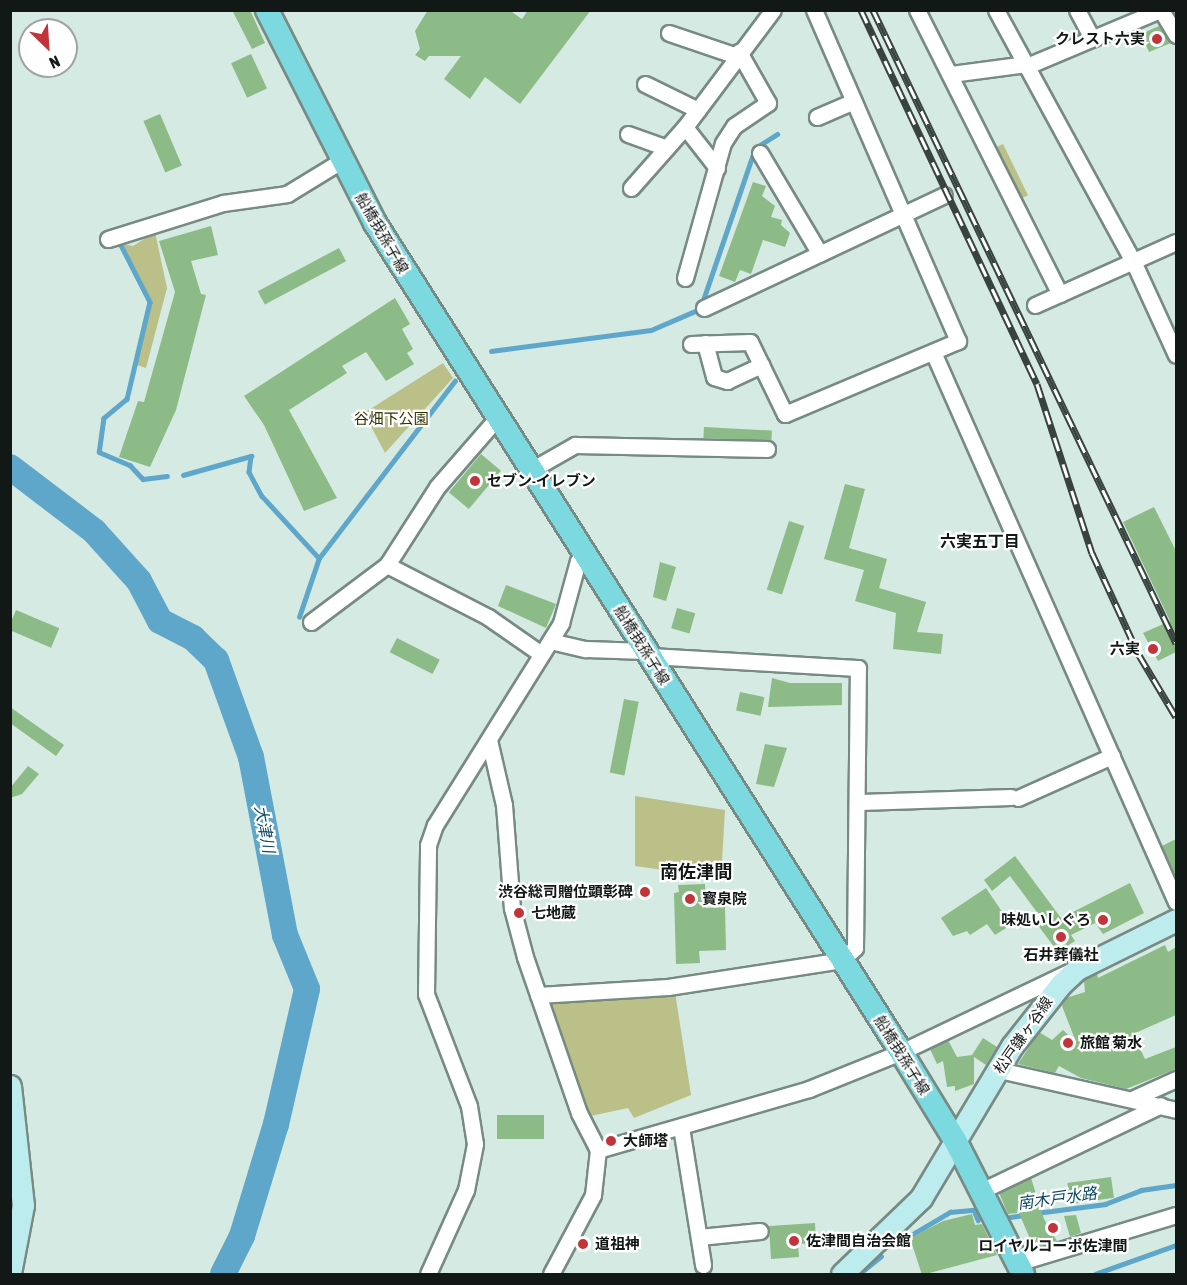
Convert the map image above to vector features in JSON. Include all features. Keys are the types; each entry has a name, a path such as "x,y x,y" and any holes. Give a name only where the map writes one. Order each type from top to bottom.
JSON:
{"main road":[{"name":"船橋我孫子線","path":"267,10 341,161 497,418 955,1140 1020,1269"}],"street":[{"path":"631,188 685,128 773,10"},
{"path":"761,365 727,381 714,377 698,344 750,342 785,414 957,341 814,10"},
{"path":"917,10 1060,294"},
{"path":"996,10 1133,261 1176,355"},
{"path":"1077,10 1092,38"},
{"path":"951,74 1027,65 1160,10 1176,35"},
{"path":"669,33 738,54 768,103 734,126 717,158 717,168 685,278"},
{"path":"645,84 698,110"},
{"path":"818,117 854,101"},
{"path":"685,128 717,168"},
{"path":"628,134 666,148"},
{"path":"760,153 820,254"},
{"path":"108,239 223,203 287,194 341,161"},
{"path":"704,308 944,195"},
{"path":"1035,305 1176,242"},
{"path":"933,352 1176,902"},
{"path":"311,622 387,565 437,487 497,418"},
{"path":"531,470 575,445 767,449"},
{"path":"428,1275 466,1190 475,1144 469,1106 426,994 428,845 550,641 566,608 578,561 585,555"},
{"path":"387,565 488,617 541,654"},
{"path":"538,995 668,987 842,960 855,948 860,802 858,668 586,649 550,641"},
{"path":"489,740 504,805 512,908 538,995 579,1113 598,1150 593,1195 551,1275"},
{"path":"860,802 1015,797 1112,756"},
{"name":"松戸鎌ヶ谷線","path":"842,1275 921,1198 999,1070 1043,1004 1077,969 1176,920"},
{"path":"598,1150 758,1107 901,1052 1077,969"},
{"path":"999,1070 1169,1107"},
{"path":"1134,1098 1176,1079"},
{"path":"10,1086 23,1205 10,1273"},
{"path":"981,1191 1169,1107"},
{"path":"681,1127 703,1265"},
{"path":"1020,1269 1176,1215"},
{"path":"699,1237 760,1231"}],"green space":[{"path":"1003,144 1028,195 1018,200 993,149"},
{"path":"155,232 167,288 146,368 134,364 151,300 123,244 133,246"},
{"name":"谷畑下公園","path":"443,363 453,378 385,453 364,413"},
{"path":"635,796 725,810 721,878 635,866"},
{"path":"675,992 691,1095 634,1118 628,1108 586,1117 547,999"}],"building":[{"path":"232,10 250,10 265,43 252,49"},
{"path":"428,10 509,10 522,19 528,10 591,10 520,104 485,77 470,99 444,79 461,56 429,56 425,61 415,55 420,49 415,31"},
{"name":"クレスト六実","path":"1159,26 1171,43 1149,52 1141,34"},
{"path":"251,54 267,88 247,98 231,63"},
{"path":"160,114 182,166 165,173 143,121"},
{"path":"753,182 766,186 762,196 775,206 771,217 782,220 781,225 790,233 785,247 763,240 751,274 740,270 735,282 719,276"},
{"path":"211,226 218,255 191,261 201,294 206,295 176,410 150,467 119,457 138,401 144,402 175,292 159,241"},
{"path":"339,248 346,261 265,304 258,291"},
{"path":"395,298 410,324 402,329 413,349 407,353 414,364 386,381 366,352 342,366 347,373 289,410 337,498 304,511 264,425 244,396"},
{"path":"704,427 772,431 771,442 703,438"},
{"name":"セブン-イレブン","path":"481,454 501,471 469,509 449,492"},
{"path":"845,484 865,489 849,548 887,559 879,588 926,602 917,632 943,634 941,654 893,649 896,613 855,601 864,570 824,559"},
{"path":"1154,507 1176,551 1176,652 1158,661 1143,633 1170,621 1123,522"},
{"path":"789,521 804,526 782,594 767,589"},
{"path":"660,562 676,567 666,601 653,597"},
{"path":"506,585 556,604 546,628 498,606"},
{"path":"677,608 695,613 689,633 671,628"},
{"path":"16,610 59,628 51,648 10,630"},
{"path":"397,638 440,660 433,674 390,652"},
{"path":"772,678 790,683 842,683 842,705 768,707"},
{"path":"740,692 764,697 761,716 736,711"},
{"path":"624,699 639,702 624,775 610,773"},
{"path":"10,707 64,745 56,756 10,723"},
{"path":"765,744 787,748 774,787 756,784"},
{"path":"28,766 39,774 22,794 10,798 10,788"},
{"path":"1176,839 1176,876 1162,846"},
{"path":"1015,856 1061,918 1130,883 1144,913 1103,934 1095,923 1071,935 1075,941 1058,952 1037,922 1042,919 1010,876 992,891 984,880"},
{"path":"705,884 706,908 725,907 726,950 699,951 700,963 676,964 674,893 679,892 678,885"},
{"path":"986,888 1011,925 995,935 987,924 970,935 967,931 953,936 941,918"},
{"path":"1165,945 1168,952 1176,947 1176,1015 1133,1034 1145,1059 1176,1047 1176,1069 1126,1089 1081,1078 1059,1066 1055,1073 1018,1064 1039,1032 1052,1040 1063,1030 1076,1042 1062,1006 1066,998 1085,992 1084,980 1097,973 1098,978"},
{"path":"983,1038 997,1047 986,1065 974,1057 974,1084 955,1091 955,1086 947,1087 943,1061 937,1064 930,1049 948,1040 957,1057 972,1055"},
{"path":"497,1115 544,1115 544,1139 497,1139"},
{"path":"1111,1177 1114,1198 1070,1204 1067,1183"},
{"path":"1031,1178 1044,1219 1057,1241 1034,1248 1019,1213 1008,1214 999,1193"},
{"path":"972,1214 975,1225 982,1224 997,1255 922,1275 910,1238 943,1221"},
{"path":"1076,1215 1081,1233 1070,1237 1064,1216"},
{"path":"815,1223 816,1243 798,1244 799,1257 771,1259 769,1226"}],"waterway":[{"path":"491,351 651,330 700,309 755,148 777,134"},
{"path":"121,245 150,302 127,399 104,418 99,452 130,465 143,479 167,476"},
{"path":"299,617 319,558 455,381"},
{"path":"183,475 251,456 249,472 262,496 319,558"},
{"name":"大津川","path":"10,467 94,531 139,581 160,621 193,638 216,660 251,757 285,935 307,989 276,1124 242,1236 223,1274"},
{"name":"南木戸水路","path":"1036,1213 1105,1204 1141,1190 1176,1185"},
{"name":"南木戸水路","path":"896,1244 950,1212 974,1210 978,1220"},
{"name":"南木戸水路","path":"1010,1217 1025,1215"},
{"path":"1095,1274 1176,1245"},
{"name":"南木戸水路","path":"859,1274 881,1256"}],"railway":[{"path":"861,10 1037,384 1092,553 1139,655 1176,717"},
{"path":"873,10 1176,643"}],"place":[{"name":"クレスト六実","path":"1157,39"},
{"name":"セブン-イレブン","path":"475,481"},
{"name":"六実","path":"1153,649"},
{"name":"渋谷総司贈位顕彰碑","path":"645,892"},
{"name":"寳泉院","path":"690,899"},
{"name":"七地蔵","path":"519,913"},
{"name":"味処いしぐろ","path":"1103,920"},
{"name":"石井葬儀社","path":"1061,937"},
{"name":"旅館 菊水","path":"1068,1043"},
{"name":"大師塔","path":"611,1141"},
{"name":"ロイヤルコーポ佐津間","path":"1053,1228"},
{"name":"佐津間自治会館","path":"794,1241"},
{"name":"道祖神","path":"583,1244"}],"district":[{"name":"六実五丁目","path":"980,541"},
{"name":"南佐津間","path":"696,872"}]}
